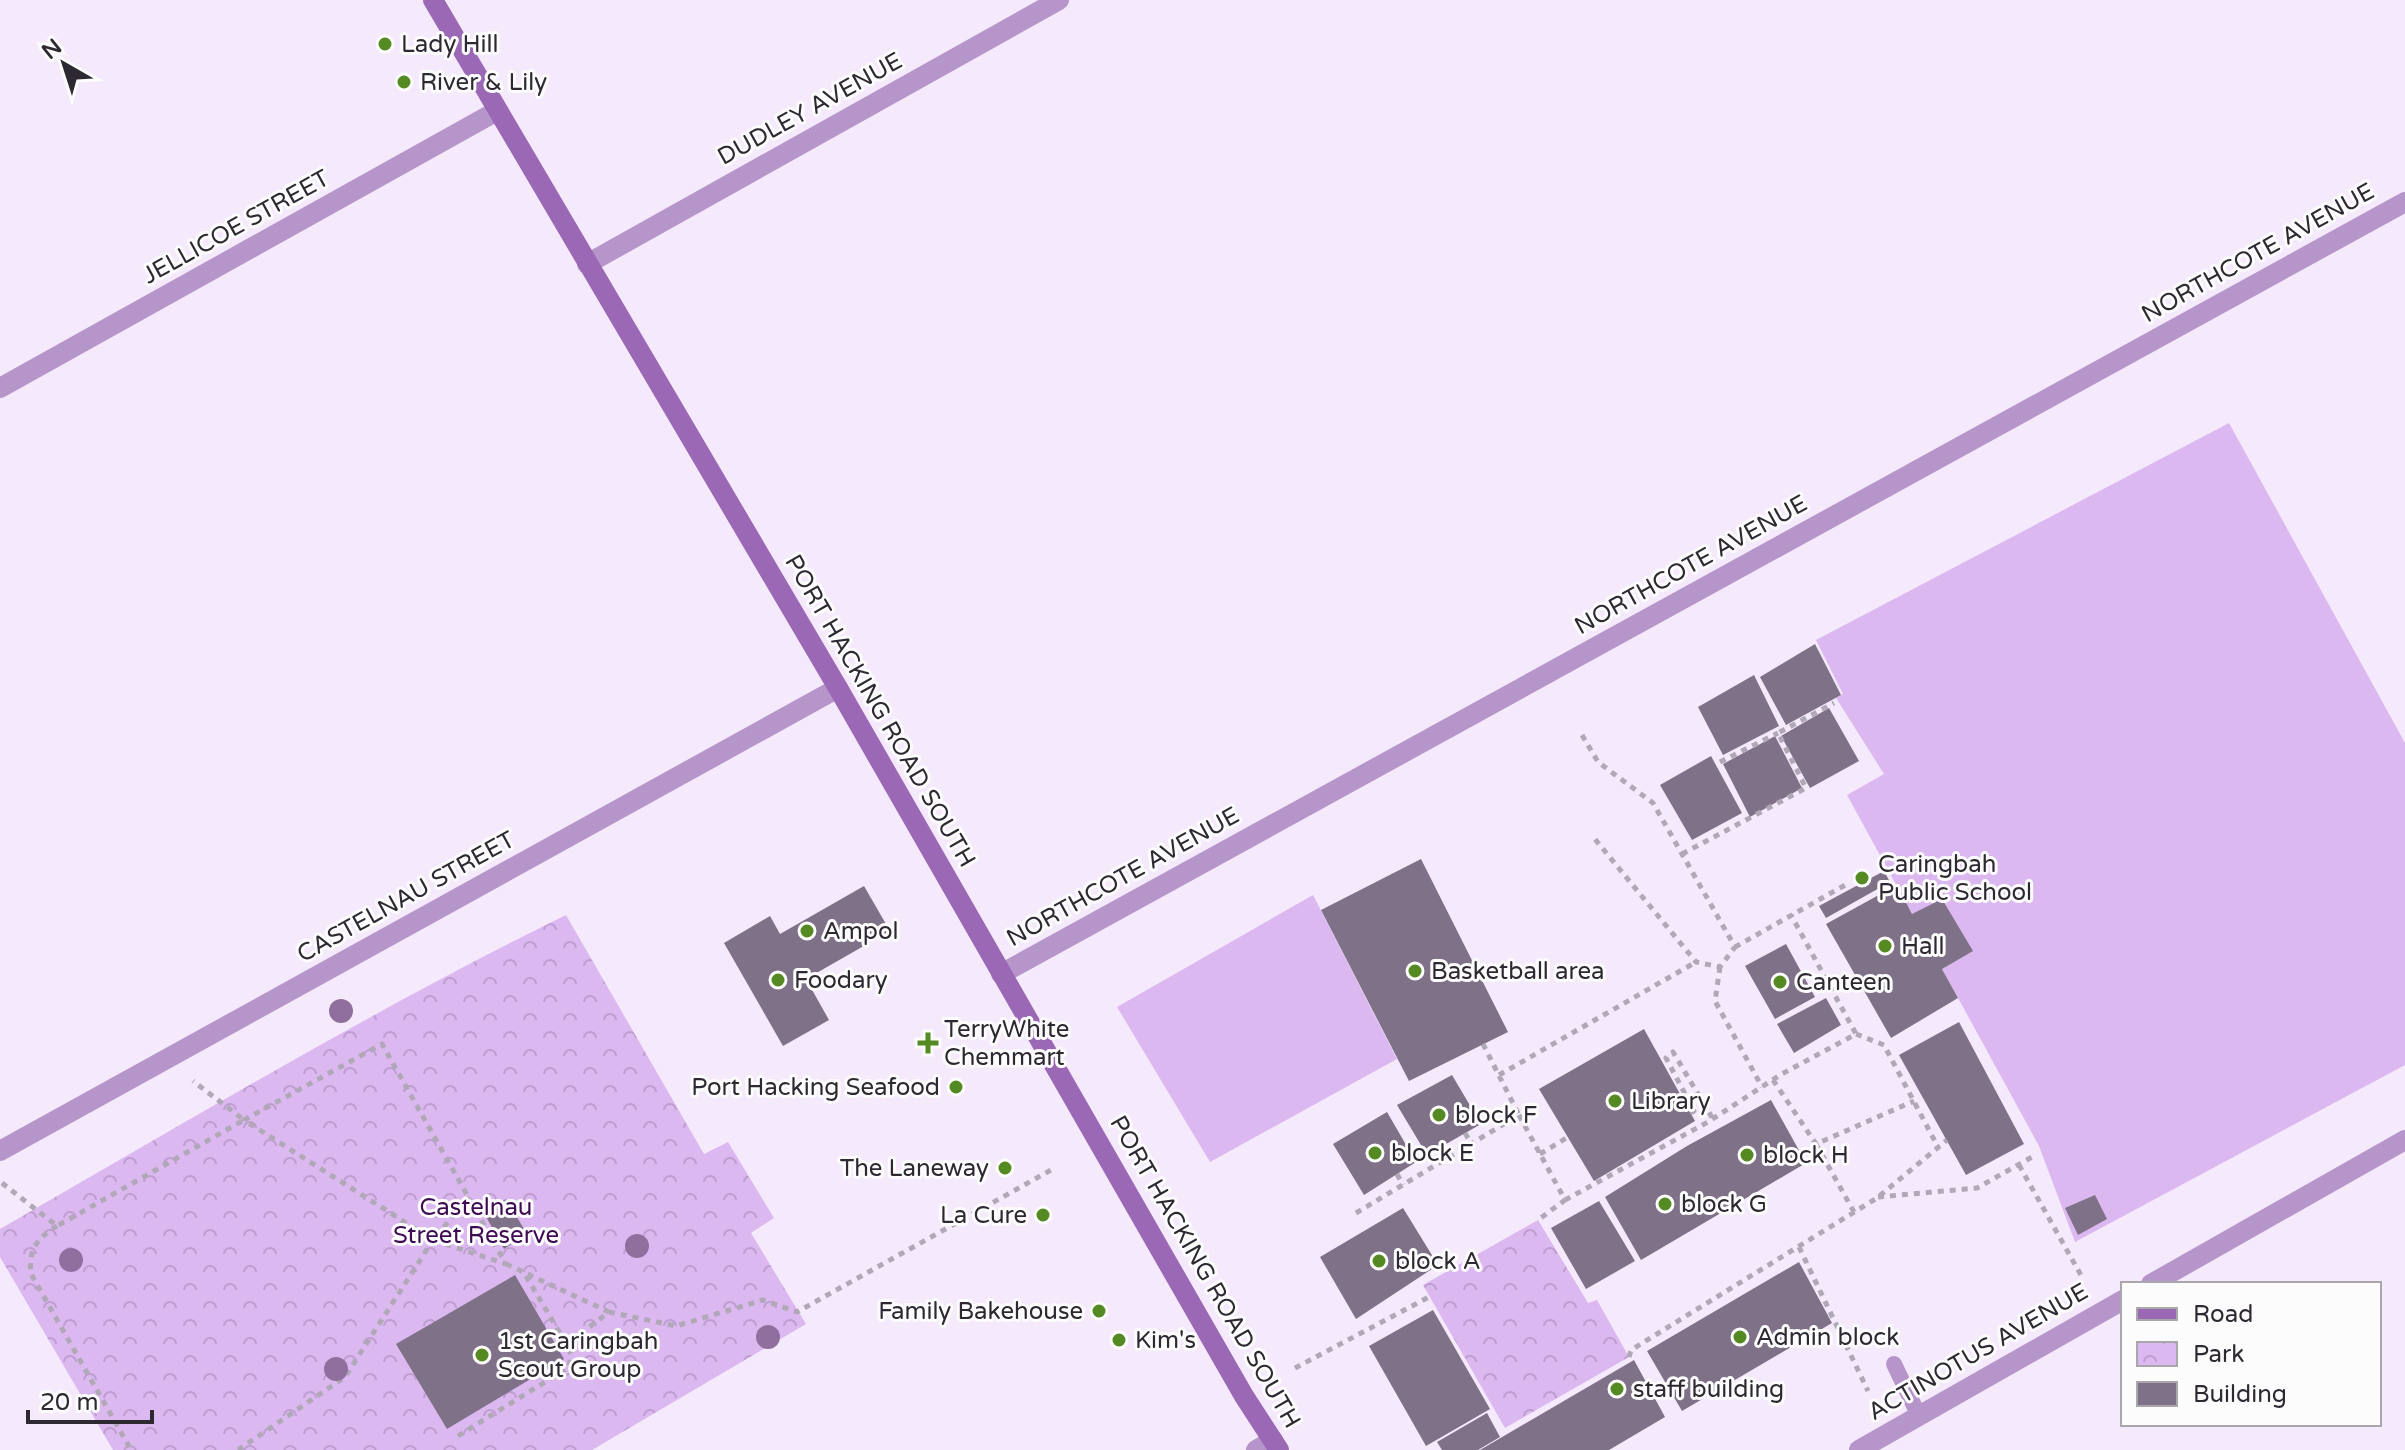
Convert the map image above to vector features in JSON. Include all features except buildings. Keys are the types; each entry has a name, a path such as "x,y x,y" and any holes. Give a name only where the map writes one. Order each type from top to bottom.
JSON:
{"street":[{"name":"PORT HACKING ROAD SOUTH","path":"433,0 838,688 1244,1396 1269,1447"},
{"name":"DUDLEY AVENUE","path":"587,264 1059,0"},
{"name":"JELLICOE STREET","path":"0,388 497,111"},
{"name":"NORTHCOTE AVENUE","path":"1001,974 2405,202"},
{"name":"CASTELNAU STREET","path":"0,1151 838,688"},
{"path":"2155,1282 2405,1140"},
{"name":"ACTINOTUS AVENUE","path":"1859,1450 2121,1301"}],"lane":[{"path":"1894,1364 1919,1416"}],"path":[{"path":"1720,762 1834,703"},
{"path":"1682,854 1806,788 1778,733"},
{"path":"1582,735 1598,762 1653,803 1735,947"},
{"path":"1594,838 1696,962 1720,967"},
{"path":"1762,1087 1715,1001 1720,967 1735,947 1847,884"},
{"path":"1791,915 1856,1034 1884,1045 1938,1147"},
{"path":"1499,1075 1696,962"},
{"path":"1538,1220 1565,1200 1713,1119 1773,1080 1856,1034"},
{"path":"131,1450 31,1274 29,1259 34,1245 57,1226 382,1044 506,1264"},
{"path":"1483,1044 1565,1200"},
{"path":"1690,1113 1694,1111 1666,1058 1673,1052 1713,1119"},
{"path":"167,1061 244,1120 433,1240 506,1264 609,1312 676,1326 763,1300 797,1312 1051,1170"},
{"path":"1773,1080 1816,1144 1854,1212"},
{"path":"1816,1144 1914,1101"},
{"path":"1356,1213 1519,1115"},
{"path":"1465,1133 1471,1143"},
{"path":"1540,1154 1568,1137"},
{"path":"1629,1357 1631,1350 1877,1198 1947,1140"},
{"path":"1877,1198 1977,1188 2032,1157"},
{"path":"2019,1165 2082,1277"},
{"path":"1397,1174 1403,1185"},
{"path":"0,1181 57,1226"},
{"path":"238,1450 345,1377 433,1240 469,1197"},
{"path":"1799,1247 1868,1391"},
{"path":"458,1436 569,1367 571,1354 567,1345 523,1271"},
{"path":"1295,1368 1429,1297"},
{"path":"559,1350 609,1312"}],"green space":[{"path":"2229,423 2405,743 2405,1065 2075,1242 2039,1146 1847,795 1884,774 1836,698 1843,694 1816,640"},
{"path":"1313,895 1397,1059 1210,1162 1117,1007"},
{"name":"Castelnau Street Reserve","path":"566,915 704,1154 728,1142 774,1218 751,1233 806,1324 592,1450 113,1450 0,1257 0,1229 351,1028"},
{"path":"1538,1220 1588,1303 1597,1300 1629,1357 1505,1428 1423,1285"}],"place":[{"name":"Lady Hill","path":"385,44"},
{"name":"River & Lily","path":"404,82"},
{"name":"Caringbah Public School","path":"1862,878"},
{"name":"Ampol","path":"807,931"},
{"name":"Hall","path":"1885,946"},
{"name":"Basketball area","path":"1415,971"},
{"name":"Foodary","path":"778,980"},
{"name":"Canteen","path":"1780,982"},
{"name":"TerryWhite Chemmart","path":"928,1043"},
{"name":"Port Hacking Seafood","path":"956,1087"},
{"name":"Library","path":"1615,1101"},
{"name":"block F","path":"1439,1115"},
{"name":"block E","path":"1375,1153"},
{"name":"block H","path":"1747,1155"},
{"name":"The Laneway","path":"1005,1168"},
{"name":"block G","path":"1665,1204"},
{"name":"La Cure","path":"1043,1215"},
{"name":"block A","path":"1379,1261"},
{"name":"Family Bakehouse","path":"1099,1311"},
{"name":"Admin block","path":"1740,1337"},
{"name":"Kim's","path":"1119,1340"},
{"name":"1st Caringbah Scout Group","path":"482,1355"},
{"name":"staff building","path":"1617,1389"}]}
